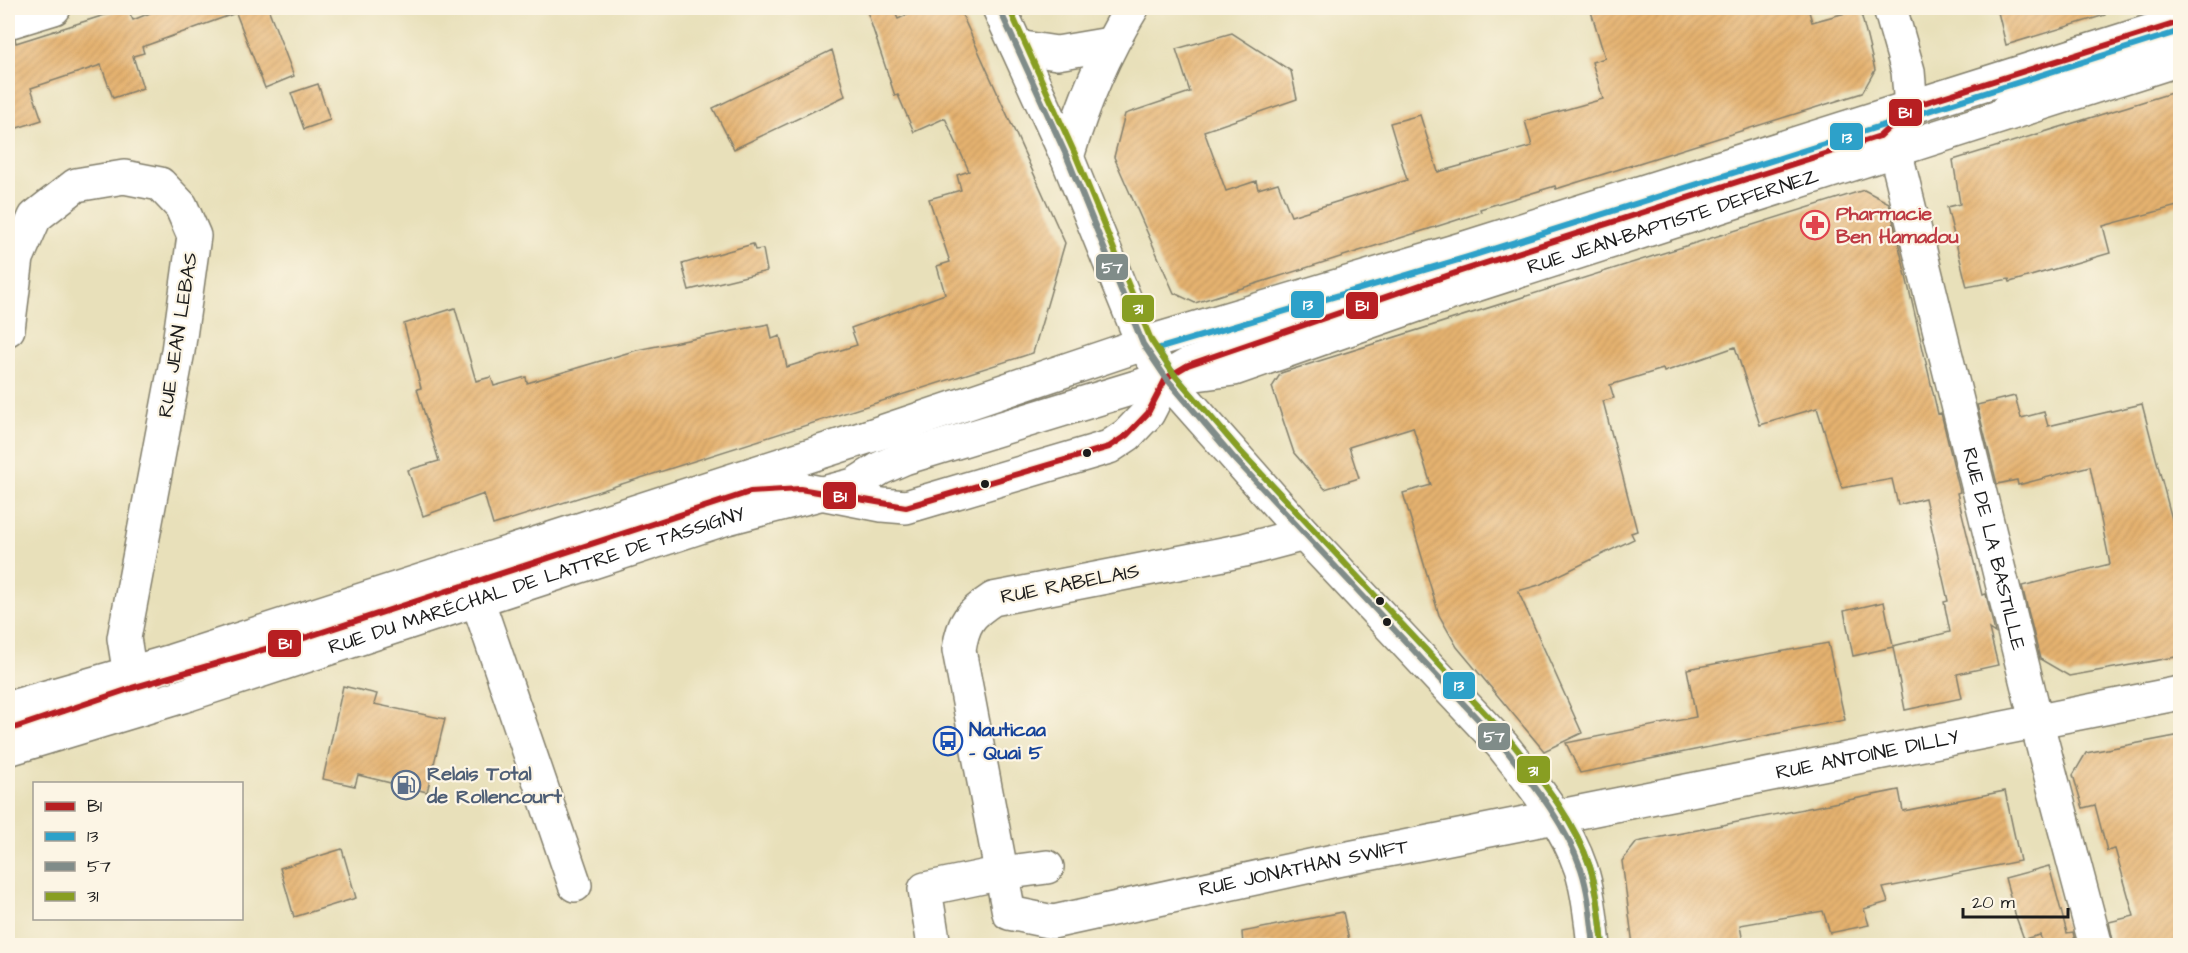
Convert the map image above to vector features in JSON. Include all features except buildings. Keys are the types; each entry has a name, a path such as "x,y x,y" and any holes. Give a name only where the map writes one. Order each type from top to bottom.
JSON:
{"main road":[{"path":"8,22 54,8"},
{"path":"999,8 1067,157 1143,344 1166,378 1304,534 1502,746 1555,817 1581,870 1594,945"},
{"path":"1067,157 1082,105 1110,44 1132,8"},
{"path":"8,730 132,688 318,633 750,492 800,489 906,507 1109,447 1127,435 1148,413 1166,378 1188,365 1450,274 1880,136 1911,107 1908,71 1890,8"},
{"name":"RUE JEAN-BAPTISTE DEFERNEZ","path":"1143,344 1455,251 2181,22"},
{"path":"2001,116 2026,90 2181,41"},
{"path":"1017,47 1057,53 1110,44"},
{"name":"RUE JEAN-BAPTISTE DEFERNEZ","path":"1166,378 1234,369 1468,287 2181,59"},
{"name":"RUE DE LA BASTILLE","path":"1895,150 2036,720 2096,945"},
{"name":"RUE JEAN LEBAS","path":"8,329 21,221 76,185 124,177 160,184 181,206 194,236 178,351 124,638 130,675"},
{"name":"RUE DU MARÉCHAL DE LATTRE DE TASSIGNY","path":"8,708 130,675 867,437 1143,344"},
{"name":"RUE DU MARÉCHAL DE LATTRE DE TASSIGNY","path":"8,749 138,711 727,518 854,485 881,468 904,458 1166,378"},
{"name":"RUE RABELAIS","path":"1053,922 1009,913 959,650 962,630 974,612 993,599 1244,550 1304,534"},
{"path":"477,599 575,885"},
{"name":"RUE ANTOINE DILLY","path":"1555,817 2181,693"},
{"name":"RUE JONATHAN SWIFT","path":"1053,922 1333,861 1555,817"},
{"path":"934,945 925,889 1002,873 1047,867"}],"transit line":[{"name":"57","path":"999,8 1067,157 1143,344 1166,378 1234,458 1502,745 1536,789 1557,819 1581,869 1588,897 1594,946"},
{"name":"31","path":"1009,8 1075,154 1151,340 1173,373 1241,452 1509,739 1544,784 1575,832 1590,867 1597,896 1603,945"},
{"name":"B1","path":"8,730 132,688 307,637 750,492 800,489 906,507 1109,447 1127,435 1148,413 1166,378 1188,365 1461,271 1880,136 1911,107 2180,22"},
{"name":"13","path":"1603,945 1597,896 1590,867 1575,832 1544,784 1509,739 1241,452 1173,373 1157,349 1468,257 2180,31"}],"place":[{"name":"Pharmacie Ben Hamadou","path":"1815,225"},
{"name":"Nauticaa - Quai 5","path":"948,741"},
{"name":"Relais Total de Rollencourt","path":"406,785"}]}
